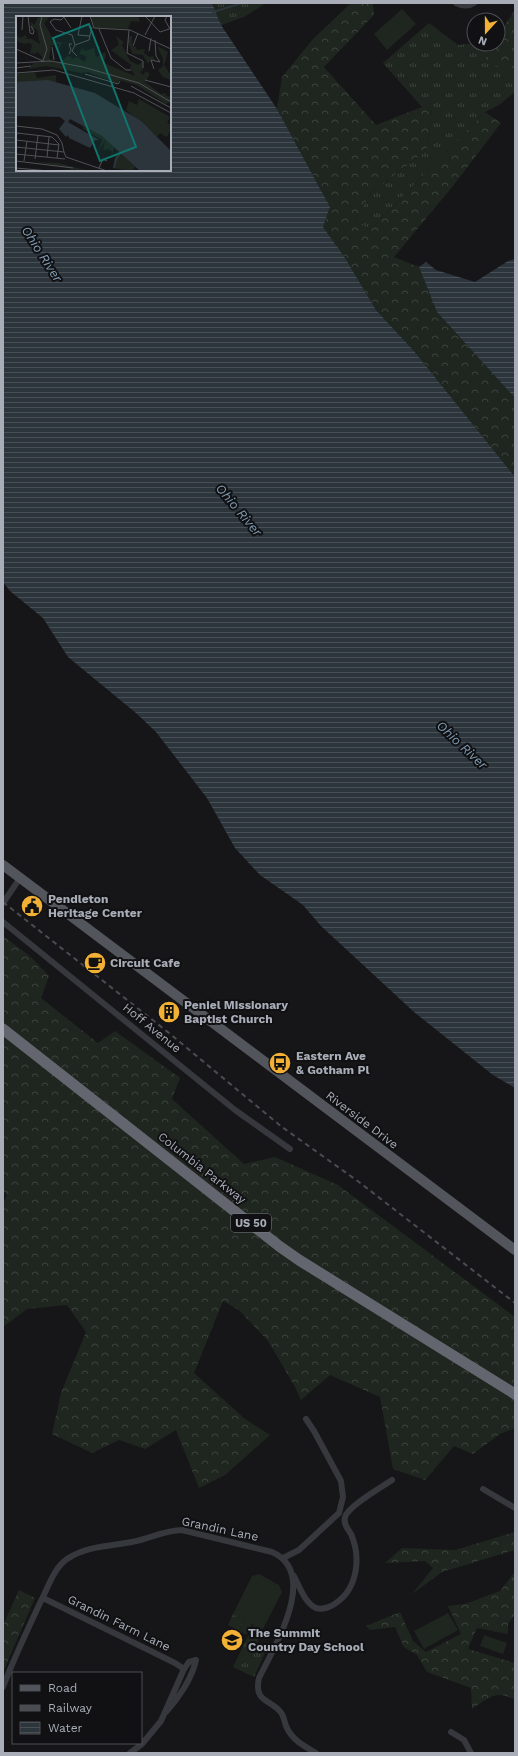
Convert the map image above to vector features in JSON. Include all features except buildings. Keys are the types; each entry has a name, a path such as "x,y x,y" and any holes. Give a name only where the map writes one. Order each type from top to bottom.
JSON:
{"highway":[{"name":"Columbia Parkway","path":"3,1029 279,1246 515,1394"}],"main road":[{"name":"Riverside Drive","path":"3,865 515,1250"}],"street":[{"path":"456,3 465,6 470,6 474,3"},
{"path":"3,903 20,878"},
{"name":"Hoff Avenue","path":"3,922 229,1105 290,1149"},
{"path":"306,1419 341,1481 343,1488 342,1507 334,1518 299,1550 283,1558 307,1601 316,1608 327,1608 341,1599 353,1582 357,1565 355,1544 345,1524 345,1517 350,1509 392,1480"},
{"path":"483,1488 515,1508"},
{"name":"Grandin Lane","path":"3,1687 13,1660 55,1573 63,1563 75,1555 88,1550 132,1542 170,1531 182,1530 272,1552 283,1558"},
{"path":"293,1575 293,1594 290,1610 259,1678 258,1690 263,1700 282,1714 287,1728 294,1738 305,1747 316,1753"},
{"name":"Grandin Farm Lane","path":"43,1598 175,1663 184,1669"},
{"path":"130,1753 142,1744 161,1721 184,1669 189,1662 196,1660 194,1669 180,1694 166,1712"},
{"path":"451,1732 464,1740 471,1753"}],"green space":[{"path":"212,3 266,3 244,17 221,25"},
{"path":"351,3 373,3 374,15 324,67 376,125 422,107 432,108 427,150 371,193 353,222 371,229 485,112 501,123 453,186 394,257 419,267 437,312 515,398 515,477 414,351 376,310 345,258 323,227 330,207 277,109 282,77 313,39"},
{"path":"402,9 416,24 387,50 374,34"},
{"path":"515,10 515,68 497,67 485,59 489,52 506,52 506,23"},
{"path":"429,23 458,45 466,44 466,52 489,52 485,59 515,68 515,92 499,105 485,112 371,229 353,222 371,193 427,150 432,108 422,107 383,63"},
{"path":"3,936 31,957 49,976 41,998 98,1043 115,1031 180,1078 172,1099 244,1164 275,1157 338,1185 515,1317 515,1428 500,1434 473,1454 454,1446 425,1480 393,1469 380,1397 330,1375 301,1400 294,1385 268,1341 239,1310 223,1301 194,1373 245,1419 270,1435 225,1475 199,1488 176,1430 145,1449 119,1440 92,1453 52,1434 61,1393 86,1332 67,1305 27,1309 3,1327 3,1203 7,1195 3,1191"},
{"path":"515,1532 515,1550 442,1572 412,1594 433,1568 425,1561 385,1563 402,1548 455,1550"},
{"path":"515,1572 515,1614 508,1624 508,1634 477,1628 468,1649 515,1663 515,1700 502,1695 492,1696 472,1709 471,1688 427,1672 417,1655 404,1647 395,1627 370,1630 366,1626 400,1612 413,1641 426,1652 461,1634 448,1606 465,1604 500,1591"},
{"path":"259,1574 279,1585 282,1592 263,1629 252,1624 246,1635 239,1631 245,1620 233,1614 252,1576"},
{"path":"19,1590 35,1598 3,1672 3,1625"},
{"path":"448,1613 458,1630 424,1649 414,1631"},
{"path":"233,1614 245,1620 239,1631 228,1625"},
{"path":"254,1624 263,1629 256,1646 266,1651 254,1677 233,1667"},
{"path":"484,1635 507,1643 503,1654 480,1646"}],"water":[{"name":"Ohio River","path":"3,3 212,3 221,25 277,109 330,207 323,227 345,258 376,310 414,351 515,477 515,1088 493,1075 414,1012 321,926 303,905 260,875 235,848 207,798 156,732 136,713 68,657 43,618 10,591 3,582"},
{"path":"515,259 515,398 437,312 419,267 426,262 436,270 475,282 508,261"}],"waterway":[{"path":"213,12 242,3"}],"railway":[{"path":"3,902 169,1033 282,1127 359,1182 515,1303"}],"place":[{"name":"Pendleton Heritage Center","path":"32,906"},
{"name":"Circuit Cafe","path":"95,963"},
{"name":"Peniel Missionary Baptist Church","path":"169,1012"},
{"name":"Eastern Ave & Gotham Pl","path":"280,1063"},
{"name":"The Summit Country Day School","path":"232,1640"}]}
